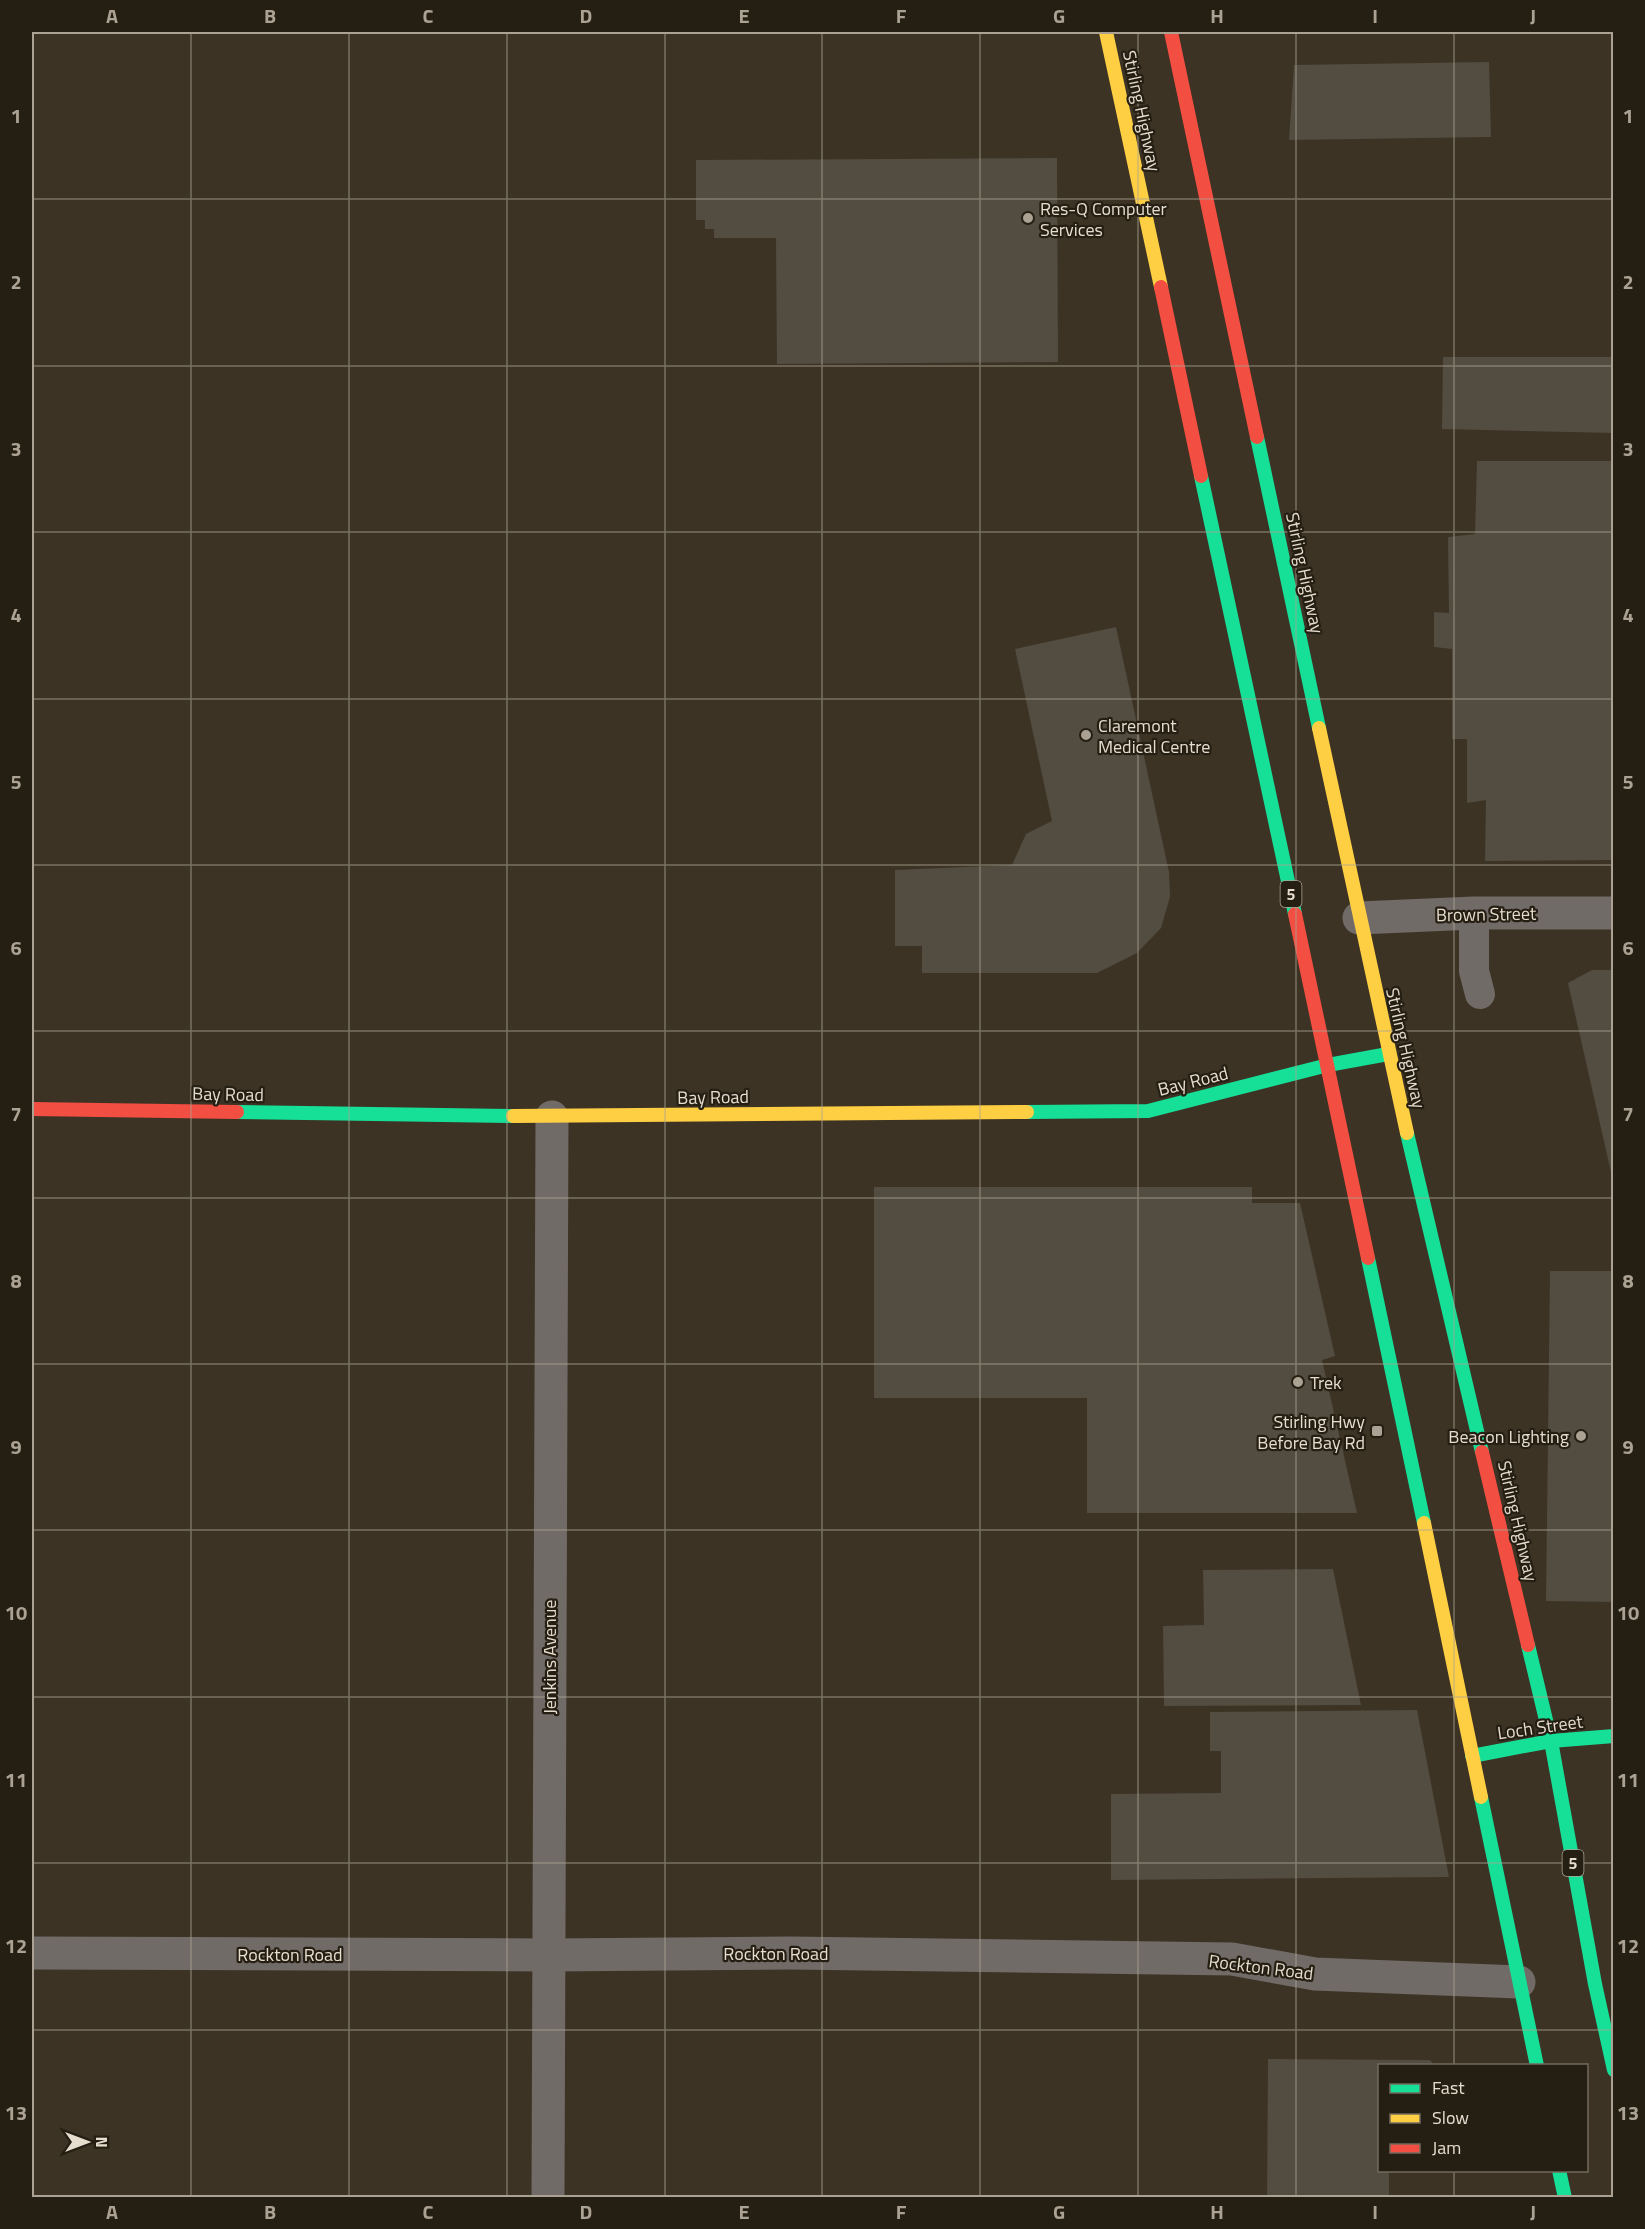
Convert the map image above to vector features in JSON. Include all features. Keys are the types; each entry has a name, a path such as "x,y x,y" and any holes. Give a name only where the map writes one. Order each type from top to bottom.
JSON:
{"main road":[{"name":"Stirling Highway","path":"1106,32 1328,1065 1537,2064"},
{"name":"Stirling Highway","path":"1171,32 1388,1054 1551,1741 1595,1984 1614,2070"},
{"name":"Bay Road","path":"32,1109 552,1117 1148,1111 1328,1065 1388,1054"},
{"name":"Loch Street","path":"1472,1756 1551,1741 1614,1736"},
{"path":"1559,2172 1565,2198"}],"street":[{"name":"Brown Street","path":"1359,918 1474,913 1614,913"},
{"name":"Jenkins Avenue","path":"548,2198 552,1117"},
{"name":"Rockton Road","path":"32,1953 548,1955 790,1953 1232,1959 1315,1974 1519,1982"}],"lane":[{"path":"1474,913 1474,971 1480,994"}],"building":[{"path":"1489,62 1491,137 1289,140 1294,65"},
{"path":"1057,158 1058,362 777,364 776,238 714,238 714,229 705,229 705,220 696,220 696,160"},
{"path":"1443,357 1614,357 1614,433 1442,429"},
{"path":"1477,461 1614,461 1614,860 1485,861 1486,800 1467,803 1467,739 1452,739 1452,649 1434,647 1434,612 1449,613 1448,537 1475,534"},
{"name":"Claremont Medical Centre","path":"1116,627 1169,872 1170,897 1161,928 1137,953 1097,973 922,973 922,946 895,946 895,870 1012,865 1026,834 1052,821 1015,649"},
{"path":"1592,970 1614,970 1613,1181 1568,983"},
{"path":"874,1187 1252,1187 1252,1203 1300,1203 1335,1356 1322,1360 1357,1513 1087,1513 1087,1398 874,1398"},
{"name":"Beacon Lighting","path":"1550,1271 1614,1271 1614,1602 1546,1601"},
{"path":"1333,1569 1361,1705 1164,1706 1163,1626 1204,1625 1203,1570"},
{"path":"1417,1710 1449,1877 1111,1880 1111,1794 1221,1793 1221,1751 1210,1751 1210,1712"},
{"path":"1268,2059 1430,2060 1433,2064 1378,2064 1378,2172 1389,2172 1389,2198 1267,2198"}],"traffic: fast":[{"path":"1257,437 1319,728"},
{"path":"1201,476 1295,914"},
{"path":"1027,1112 1148,1111 1328,1065 1388,1054"},
{"path":"237,1112 513,1116"},
{"path":"1407,1133 1482,1452"},
{"path":"1368,1258 1424,1523"},
{"path":"1528,1645 1551,1741 1595,1984 1614,2070"},
{"path":"1472,1756 1551,1741 1614,1736"},
{"path":"1481,1797 1537,2064"},
{"path":"1559,2172 1565,2198"}],"traffic: slow":[{"path":"1106,32 1161,287"},
{"path":"1319,728 1407,1133"},
{"path":"513,1116 1027,1112"},
{"path":"1424,1523 1481,1797"}],"traffic: jam":[{"path":"1171,32 1257,437"},
{"path":"1161,287 1201,476"},
{"path":"1295,914 1368,1258"},
{"path":"32,1109 237,1112"},
{"path":"1482,1452 1528,1645"}],"place":[{"name":"Res-Q Computer Services","path":"1028,218"},
{"name":"Claremont Medical Centre","path":"1086,735"},
{"name":"Trek","path":"1298,1382"},
{"name":"Stirling Hwy Before Bay Rd","path":"1377,1431"},
{"name":"Beacon Lighting","path":"1581,1436"}]}
